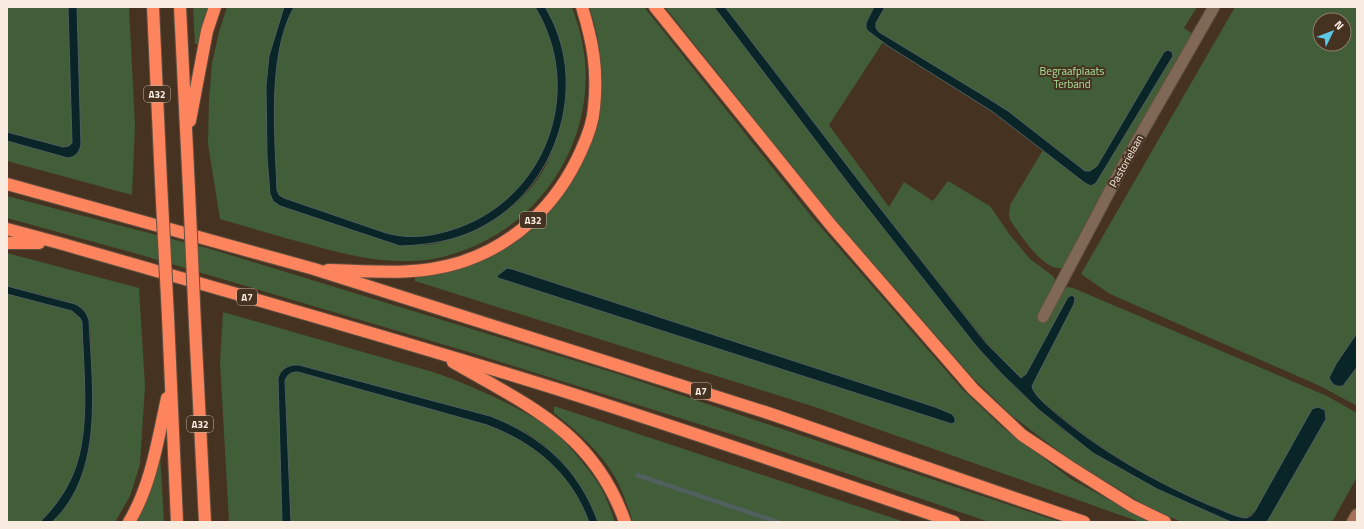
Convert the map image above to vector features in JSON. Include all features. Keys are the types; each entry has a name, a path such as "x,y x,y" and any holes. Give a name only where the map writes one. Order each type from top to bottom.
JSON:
{"highway":[{"name":"A32","path":"153,7 177,522"},
{"name":"A32","path":"180,7 205,522"},
{"name":"A32","path":"186,140 207,31 215,7"},
{"name":"A32","path":"314,269 405,271 441,268 457,264 492,249 505,242 534,219 548,205 568,176 588,135 594,110 596,85 595,56 590,31 582,7"},
{"path":"655,7 830,224 973,389 1022,435 1132,506 1165,522"},
{"name":"A7","path":"7,184 314,269 771,414 1084,522"},
{"name":"A7","path":"7,229 435,352 569,393 758,454 954,522"},
{"path":"7,243 58,243"},
{"name":"A7","path":"435,352 532,407 560,428 581,447 608,484 625,522"},
{"name":"A32","path":"129,522 135,511 152,463 171,383"}],"street":[{"name":"Pastorielaan","path":"1043,317 1125,162 1214,7"},
{"path":"1353,522 1357,515"}],"green space":[{"path":"7,7 68,7 72,139 72,143 69,146 63,147 7,132"},
{"path":"77,7 129,7 135,126 132,195 7,161 7,141 67,158 81,145"},
{"path":"193,7 210,7 199,44 195,44"},
{"path":"227,7 284,7 269,56 266,86 267,157 270,194 415,245 436,244 447,241 476,230 501,215 525,195 543,172 552,149 566,89 565,66 561,44 554,24 545,7 572,7 582,39 585,60 585,88 581,116 573,142 562,167 546,190 527,211 506,229 465,250 429,260 388,261 344,254 220,219 208,144 209,101 212,63 219,32"},
{"path":"294,7 535,7 549,38 556,71 556,103 549,135 536,164 516,190 491,212 460,227 432,235 414,237 386,233 279,195 277,190 274,121 276,72 285,26"},
{"path":"589,7 644,7 812,217 962,389 1001,426 1071,479 1149,522 1140,522 815,407 415,281 415,277 456,269 476,263 496,254 526,234 552,209 573,180 588,148 597,113 601,78 598,42","holes":["507,269 512,269 935,407 952,414 952,424 498,278 497,276"]},
{"path":"665,7 714,7 854,191 977,347 1038,409 1063,430 1231,522 1182,522 1153,510 1065,456 1011,415 973,378 824,207"},
{"path":"725,7 874,7 867,20 866,28 883,42 829,125 889,207 904,182 933,201 948,181 990,206 1010,235 1030,259 1053,276 1057,283 1037,319 1044,323 1063,289 1068,287 1073,288 1327,396 1357,413 1357,477 1332,522 1267,522 1326,419 1321,407 1315,407 1255,511 1246,518 1232,515 1188,496 1147,475 1108,452 1047,406 1034,392 1032,384 1074,304 1075,298 1068,297 1026,374 1021,378 987,343 862,185"},
{"name":"Begraafplaats Terband","path":"878,7 1197,7 1184,28 1191,33 1190,41 1120,161 1063,268 1054,267 1047,264 1029,246 1010,220 1010,205 1043,150 1085,183 1091,186 1096,183 1173,56 1172,52 1170,51 1093,181 1044,146 1001,110 967,87 873,32 870,24"},
{"path":"1235,7 1357,7 1357,333 1336,364 1343,386 1357,367 1357,406 1320,386 1110,294 1081,274"},
{"path":"7,196 214,250 618,374 1060,522 989,522 737,436 472,353 141,255 7,218"},
{"path":"7,253 139,288 145,386 140,464 130,496 115,522 52,522 66,506 77,488 84,469 88,449 92,407 90,323 85,314 73,304 56,298 7,286"},
{"path":"7,294 72,311 80,318 82,322 85,407 80,450 75,470 67,488 55,506 40,522 7,522"},
{"path":"223,312 433,372 481,391 541,421 561,438 597,481 609,505 615,522 598,522 584,491 544,445 527,433 509,424 490,416 289,366 280,372 278,378 282,522 229,522 220,362"},
{"path":"293,372 298,372 487,425 504,432 536,451 549,462 572,489 589,522 291,522 285,381 286,377"},
{"path":"554,406 905,522 633,522 621,489 610,469 588,443 554,413"},
{"path":"160,453 164,522 137,522 149,495"}],"water":[{"path":"68,7 77,7 81,145 73,157 68,158 7,141 7,132 63,147 69,146 72,143"},
{"path":"284,7 294,7 285,26 276,72 274,121 277,190 279,195 386,233 414,237 432,235 460,227 491,211 516,190 536,164 549,135 556,103 556,70 549,38 535,7 545,7 558,36 565,66 566,97 560,127 549,156 533,183 512,206 487,224 456,238 423,244 400,246 280,206 273,201 270,194 267,157 266,86 269,56"},
{"path":"714,7 725,7 986,343 1021,378 1026,374 1068,297 1072,295 1075,298 1074,304 1032,386 1035,393 1053,411 1108,452 1167,486 1232,515 1246,518 1251,516 1255,511 1312,409 1318,407 1325,410 1326,419 1267,522 1231,522 1157,489 1093,453 1038,409 977,347 854,191"},
{"path":"874,7 885,7 876,23 876,28 879,32 1008,111 1085,171 1090,171 1097,166 1164,52 1168,50 1172,52 1173,56 1096,183 1091,186 1085,183 993,112 888,46 868,31 866,28 866,23"},
{"path":"507,268 935,407 952,414 955,418 955,422 952,424 498,278 497,276"},
{"path":"7,286 75,304 84,310 89,320 93,400 92,427 88,454 81,479 69,502 52,522 40,522 52,509 71,480 81,447 85,412 82,322 80,318 72,311 7,294"},
{"path":"1357,333 1357,367 1343,386 1336,386 1329,378 1336,364"},
{"path":"293,365 299,365 490,416 509,424 542,444 569,470 590,503 598,522 589,522 572,489 549,462 521,441 504,432 487,425 298,372 293,372 285,381 291,522 282,522 278,378 284,369"}],"waterway":[{"path":"637,475 778,522"}]}
